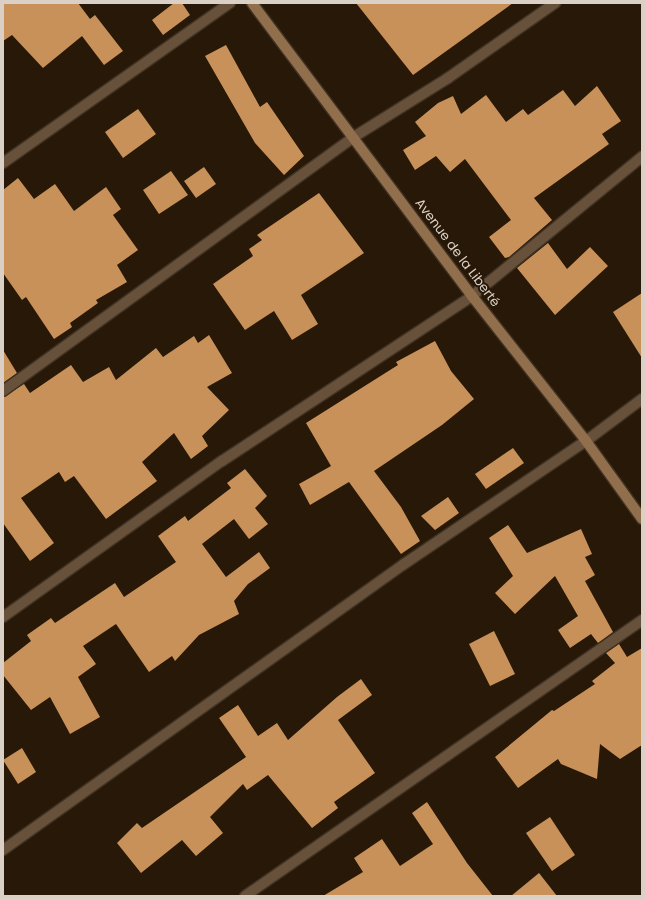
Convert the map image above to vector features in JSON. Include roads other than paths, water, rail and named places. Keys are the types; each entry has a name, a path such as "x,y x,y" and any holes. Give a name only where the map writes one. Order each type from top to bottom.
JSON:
{"street":[{"path":"3,163 230,3"},
{"name":"Avenue de la Liberté","path":"252,3 472,296 586,441 642,519"},
{"path":"3,391 352,138 448,78 555,3"},
{"path":"3,617 222,461 472,296 642,157"},
{"path":"3,850 404,564 586,441 642,399"},
{"path":"245,896 642,620"}]}
